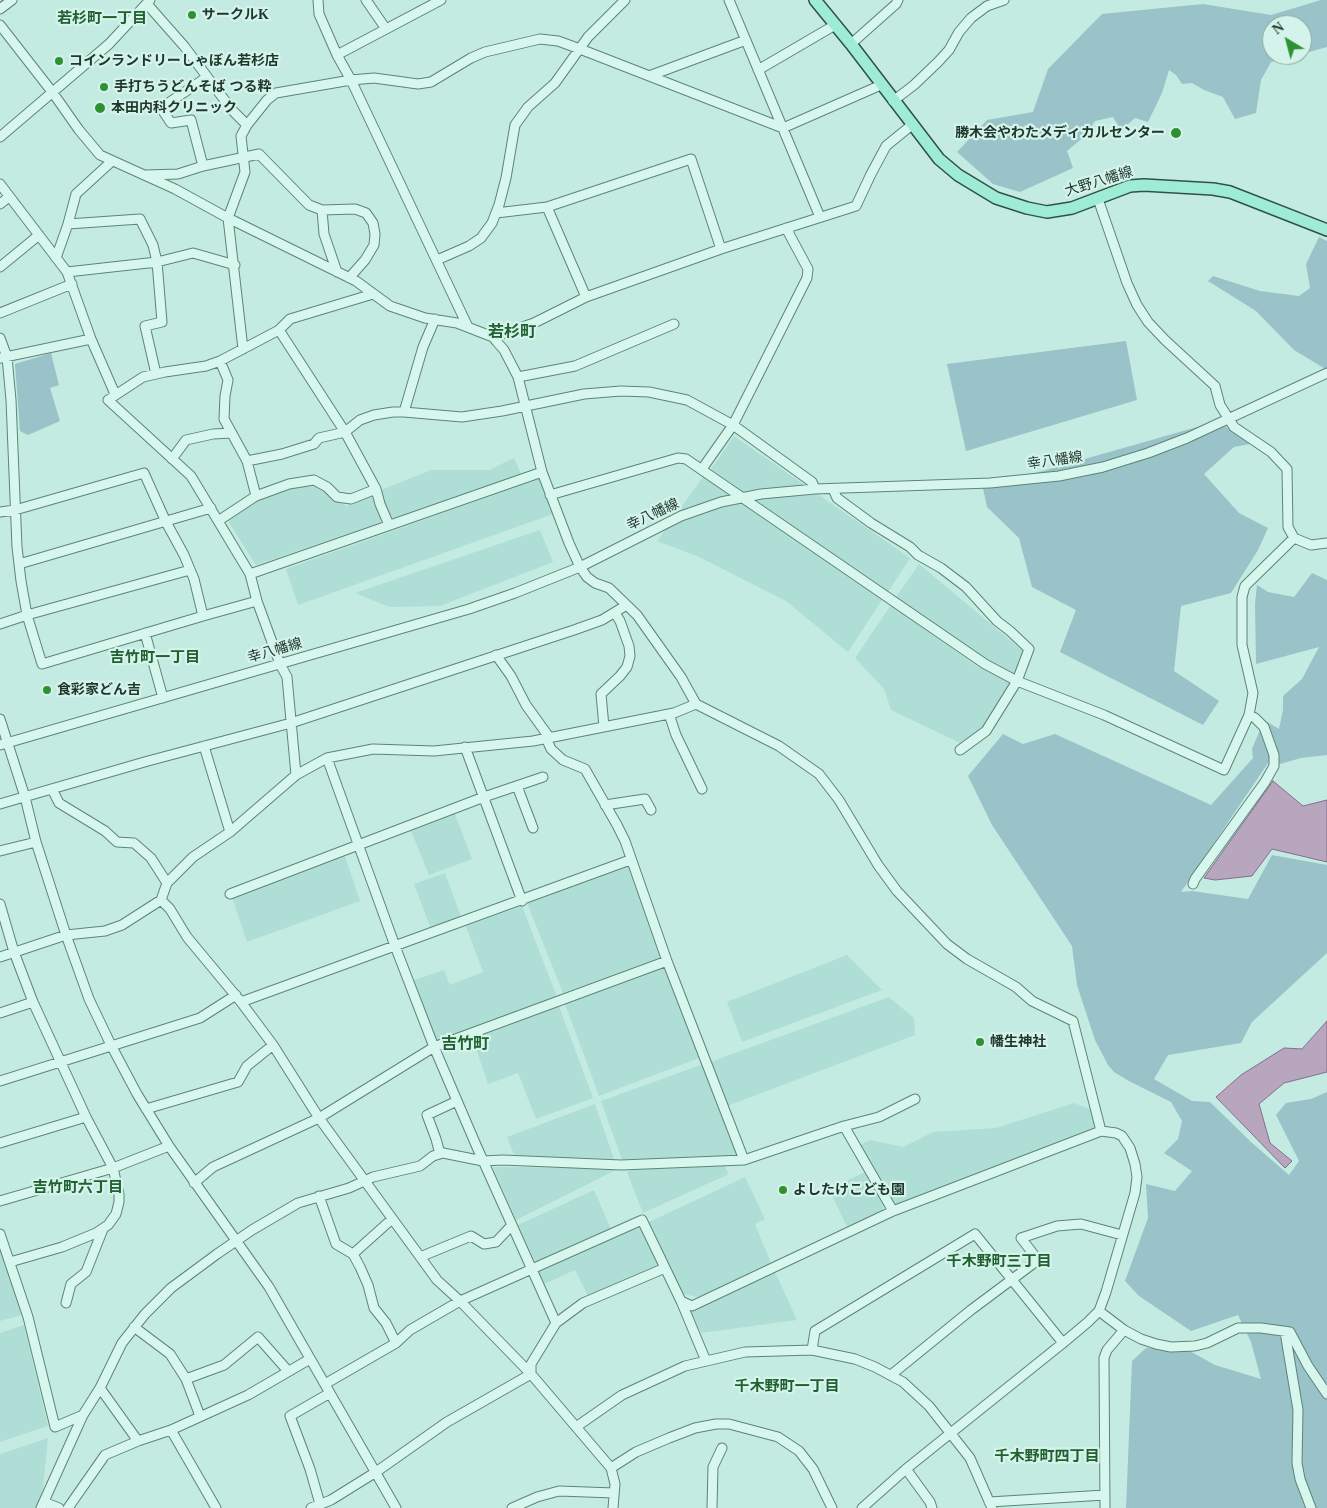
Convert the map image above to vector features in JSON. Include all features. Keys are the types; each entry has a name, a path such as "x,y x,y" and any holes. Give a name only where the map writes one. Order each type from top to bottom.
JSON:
{"main road":[{"name":"大野八幡線","path":"814,0 851,44 939,159 958,175 996,198 1047,212 1072,208 1130,186 1144,184 1213,189 1230,192 1327,230"}],"street":[{"path":"0,9 12,0"},
{"path":"318,0 319,14 337,55 351,80 468,327"},
{"path":"366,0 386,29"},
{"path":"337,55 440,0"},
{"path":"437,260 469,246 481,238 492,223 506,178 515,125 528,107 555,83 588,37 624,0"},
{"path":"730,0 820,217"},
{"path":"851,44 896,4 898,0"},
{"path":"893,101 914,85 938,62 949,50 959,32 971,18 987,6 1004,0"},
{"path":"0,137 110,44 149,2 232,110 247,125"},
{"path":"0,25 89,143 100,155 111,162 175,189 228,218 349,278 390,306 404,312 468,327 492,337 504,350 518,377 542,472 569,543 580,567 587,577 595,583 608,588 625,606 637,615 681,677 696,704 779,746 819,774 839,800 878,865 897,891 947,944 967,959 1016,987 1032,1002 1073,1021 1101,1131"},
{"path":"758,70 835,25"},
{"path":"243,349 235,264 228,218 246,172 242,158 241,136 247,125 267,100 276,93 351,80 374,78 418,84 431,82 471,58 485,52 540,38 558,41 580,49 783,128 881,85"},
{"path":"649,76 746,40"},
{"path":"203,166 191,120 171,123 161,108 207,77"},
{"path":"492,337 534,324 586,297 721,249 856,206 870,174 886,146 913,124"},
{"path":"142,175 178,174 203,166 259,154 309,205 322,210 355,209 366,213 373,223 374,245 365,260 349,278"},
{"path":"496,213 547,207 690,159 721,249"},
{"path":"56,258 76,194 111,162"},
{"path":"0,184 67,272 91,339 115,394"},
{"path":"0,204 9,197"},
{"path":"1098,199 1127,283 1137,305 1148,322 1215,386 1220,405 1234,427 1271,452 1288,469 1288,527 1294,538 1311,545 1327,543"},
{"path":"547,207 586,297"},
{"path":"322,210 324,234 337,272"},
{"path":"68,224 140,219 153,245 157,262 162,322 144,326 156,374"},
{"path":"702,469 733,425 806,278 808,269 786,228"},
{"path":"0,267 39,235"},
{"path":"67,272 157,262 192,253 235,264"},
{"path":"0,313 72,284"},
{"path":"296,775 287,677 280,664 250,574 191,476 108,400 144,377 206,366 220,361 279,330 290,319 373,294"},
{"path":"404,412 423,347 435,319"},
{"path":"518,377 576,366 674,324"},
{"path":"279,330 345,432 376,490 389,525"},
{"path":"0,338 11,400 19,564 27,615 42,664 258,601"},
{"path":"3,357 91,339"},
{"path":"220,361 228,380 224,419 247,462 256,496"},
{"name":"幸八幡線","path":"3,744 469,609 580,567 681,516 721,502 815,489 990,483 1059,476 1103,467 1148,453 1228,420 1327,373"},
{"path":"247,462 314,444 319,438 345,432 360,420 374,415 404,412 462,417 502,412 584,394 621,391 649,392 687,400 733,425 812,482 815,489"},
{"path":"172,460 186,440 213,434 232,433"},
{"path":"550,494 678,458 686,459 977,658 1017,681 1104,715 1224,770 1249,714 1253,694 1242,645 1242,597 1245,586 1294,538"},
{"path":"250,574 542,472"},
{"path":"0,512 15,510 144,473 166,522 184,555 194,580 203,616"},
{"path":"218,521 256,496 289,484 314,480 337,497 351,499 376,490"},
{"path":"833,489 836,498 871,523 910,547 918,555 941,568 966,587 997,621 1029,649 1017,681 986,731 960,750"},
{"path":"19,564 210,508"},
{"path":"0,624 190,570"},
{"path":"0,804 291,723 574,630 615,614 625,606"},
{"path":"604,727 602,694 628,667 630,656 629,646 620,621 615,614"},
{"path":"145,633 163,698"},
{"path":"496,655 511,676 526,705 548,738 551,749 563,760 584,769 621,833 667,961 744,1160"},
{"path":"0,957 66,935 105,931 122,925 162,900 167,883 193,857 230,832 296,775 327,758 373,749 434,751 548,738 669,714 696,704"},
{"path":"669,714 676,735 702,789"},
{"path":"1193,884 1265,782 1274,766 1274,755 1264,727 1249,714"},
{"path":"0,719 3,744 25,797 36,842 66,935 90,999 111,1045 146,1109 169,1146 268,1287 396,1508"},
{"path":"204,746 230,832"},
{"path":"465,747 522,900"},
{"path":"327,758 395,946 434,1047 556,1323"},
{"path":"230,894 484,797 543,777"},
{"path":"517,786 532,828"},
{"path":"52,789 59,803 105,831 117,842 134,843 151,858 167,883"},
{"path":"605,805 645,798 650,810"},
{"path":"0,851 36,842"},
{"path":"0,1081 200,1018 239,999 395,946 630,860"},
{"path":"162,900 170,909 187,937 239,999 273,1045 318,1118 437,1280 531,1374 611,1468 614,1484 613,1508"},
{"path":"0,904 14,952 33,1002 86,1117 113,1168 119,1194 116,1214 108,1225 96,1233 62,1247 10,1262"},
{"path":"194,1184 213,1167 318,1118 434,1047 667,961"},
{"path":"0,1013 33,1002"},
{"path":"146,1109 238,1082 247,1066 273,1045"},
{"path":"59,1508 42,1505 83,1415 100,1388 122,1343 145,1314 171,1288 236,1240 298,1203 349,1188 363,1180 420,1166 433,1156 443,1153 484,1161 503,1160 622,1165 744,1160 879,1116 915,1099"},
{"path":"440,1154 427,1115 457,1101"},
{"path":"0,1143 86,1117"},
{"path":"844,1126 893,1211"},
{"path":"681,1301 692,1306 893,1211 1101,1131 1116,1133 1122,1136 1130,1148 1135,1164 1137,1177 1135,1193 1099,1311 1063,1343 906,1469 862,1508"},
{"path":"0,1202 113,1168 169,1146"},
{"path":"319,1196 336,1244 353,1254 368,1285 374,1308 386,1323 396,1343"},
{"path":"353,1254 392,1219"},
{"path":"325,1384 396,1343 410,1330 460,1301 642,1220 681,1301 706,1361"},
{"path":"891,1375 971,1310 1038,1260 1021,1238 1057,1226 1081,1224 1122,1235"},
{"path":"420,1257 471,1236 484,1244 496,1242 512,1225"},
{"path":"66,1303 72,1284 86,1272 103,1228"},
{"path":"0,1234 28,1317 55,1427 83,1415"},
{"path":"812,1350 815,1331 975,1234 1011,1281 1063,1343"},
{"path":"531,1374 531,1364 556,1323 583,1303 665,1268"},
{"path":"1099,1311 1124,1330 1156,1344 1171,1347 1195,1346 1207,1343 1238,1328 1261,1328 1290,1332 1308,1366 1327,1394"},
{"path":"134,1328 170,1354 186,1379 200,1416"},
{"path":"1105,1508 1104,1358 1107,1350 1124,1330"},
{"path":"1285,1332 1298,1410 1297,1464 1300,1479 1311,1508"},
{"path":"186,1379 224,1365 258,1337 288,1371"},
{"path":"576,1427 622,1395 685,1366 745,1352 812,1350 855,1359 903,1382 929,1406 970,1458 991,1505 1105,1495"},
{"path":"68,1508 105,1455 171,1430 248,1395 310,1359"},
{"path":"311,1508 332,1500 376,1472 447,1422 531,1374"},
{"path":"100,1388 138,1441"},
{"path":"320,1504 310,1468 290,1416 330,1393"},
{"path":"611,1468 636,1452 695,1428 716,1424 729,1424 778,1437 799,1451 813,1469 832,1508"},
{"path":"171,1430 216,1508"},
{"path":"712,1508 713,1467 722,1448"},
{"path":"906,1469 930,1502 932,1508"},
{"path":"512,1508 536,1496 558,1491 614,1493"}],"shaded area":[{"path":"1321,0 1327,0 1327,47 1312,51 1312,15 1271,15"},
{"path":"1203,4 1271,15 1262,15 1262,65 1269,65 1261,80 1256,113 1235,119 1223,97 1192,83 1182,84 1176,75 1169,70 1162,93 1148,122 1135,118 1121,130 1113,117 1095,121 1086,135 1067,151 1073,168 1020,192 993,184 957,152 987,120 1033,112 1048,69 1102,14"},
{"path":"1319,237 1327,241 1327,370 1294,350 1256,311 1208,281 1213,276 1260,291 1299,296 1310,288 1306,264"},
{"path":"1126,341 1137,400 966,451 947,364"},
{"path":"51,353 59,385 50,388 60,421 28,435 20,431 15,364"},
{"path":"1218,421 1250,444 1234,447 1204,474 1239,513 1268,528 1258,550 1231,593 1181,606 1174,671 1219,701 1203,725 1060,652 1076,610 1032,587 1019,538 987,507 983,488"},
{"path":"734,436 910,558 888,592 711,469"},
{"path":"514,458 521,474 393,518 388,514 381,490 431,470 489,470"},
{"path":"703,477 882,600 848,652 786,601 699,557 657,541"},
{"path":"541,478 553,514 298,605 286,569"},
{"path":"316,486 346,506 373,495 382,519 379,523 256,565 228,521 259,500 287,488"},
{"path":"540,530 553,562 440,606 389,607 355,593"},
{"path":"919,564 1023,651 1015,674 983,658 896,597"},
{"path":"1312,573 1327,580 1327,755 1301,758 1280,764 1270,760 1181,892 1192,891 1248,899 1272,855 1327,865 1327,953 1252,1022 1241,1043 1168,1055 1154,1079 1192,1101 1210,1102 1251,1142 1289,1175 1299,1161 1276,1115 1286,1103 1311,1099 1327,1092 1327,1508 1126,1508 1132,1361 1146,1348 1188,1350 1215,1365 1261,1379 1251,1342 1238,1315 1191,1331 1139,1296 1125,1281 1148,1218 1146,1184 1175,1191 1192,1171 1164,1153 1178,1139 1182,1121 1171,1102 1127,1080 1114,1072 1108,1065 1095,1040 1077,985 1072,946 992,825 968,776 1003,734 1023,744 1055,734 1211,805 1253,758 1252,749 1264,720 1279,729 1283,710 1283,696 1302,679 1319,647 1256,664 1255,604 1257,585 1268,592 1294,597"},
{"path":"891,605 978,667 1011,682 983,728 960,743 891,710 884,689 855,658"},
{"path":"1273,781 1303,806 1327,800 1327,862 1272,849 1252,876 1215,880 1204,878"},
{"path":"455,814 472,859 429,875 411,831"},
{"path":"345,856 360,901 247,942 232,897"},
{"path":"629,865 662,957 563,993 527,903"},
{"path":"445,873 461,917 431,929 414,884"},
{"path":"522,906 557,997 436,1041 414,980 444,970 450,985 483,972 466,926"},
{"path":"847,955 882,990 742,1042 727,1002"},
{"path":"665,967 699,1058 599,1096 565,1004"},
{"path":"889,997 914,1018 915,1035 727,1106 710,1062"},
{"path":"559,1006 593,1098 536,1119 518,1073 488,1084 473,1039"},
{"path":"1327,1021 1327,1072 1284,1083 1259,1104 1270,1143 1292,1161 1285,1168 1216,1097 1241,1075 1284,1048 1302,1049"},
{"path":"703,1064 737,1153 734,1157 622,1160 601,1101"},
{"path":"1074,1103 1092,1110 1098,1129 900,1205 892,1203 860,1145 870,1140 903,1147 933,1132 996,1128"},
{"path":"595,1104 614,1159 515,1157 507,1137"},
{"path":"724,1165 729,1174 643,1213 627,1172 632,1169"},
{"path":"493,1167 620,1168 516,1220"},
{"path":"865,1172 884,1205 882,1211 847,1227 829,1189"},
{"path":"745,1177 765,1219 755,1224 771,1263 698,1297 683,1294 647,1223"},
{"path":"594,1190 611,1229 536,1264 518,1225"},
{"path":"640,1224 658,1265 588,1296 575,1270 544,1284 537,1270"},
{"path":"0,1247 22,1315 0,1321"},
{"path":"775,1272 797,1320 701,1333 691,1312"},
{"path":"24,1325 48,1426 0,1442 0,1333"},
{"path":"48,1438 42,1497 36,1508 0,1508 0,1454"}],"waterway":[{"path":"0,3 4,0"}],"place":[{"name":"サークルK","path":"192,15"},
{"name":"コインランドリーしゃぼん若杉店","path":"59,61"},
{"name":"手打ちうどんそば つる粋","path":"104,87"},
{"name":"本田内科クリニック","path":"100,108"},
{"name":"勝木会やわたメディカルセンター","path":"1176,133"},
{"name":"食彩家どん吉","path":"47,690"},
{"name":"幡生神社","path":"980,1042"},
{"name":"よしたけこども園","path":"783,1190"}],"district":[{"name":"若杉町一丁目","path":"102,19"},
{"name":"若杉町","path":"512,333"},
{"name":"吉竹町一丁目","path":"155,658"},
{"name":"吉竹町","path":"465,1045"},
{"name":"吉竹町六丁目","path":"78,1188"},
{"name":"千木野町三丁目","path":"999,1262"},
{"name":"千木野町一丁目","path":"787,1387"},
{"name":"千木野町四丁目","path":"1047,1457"}]}
